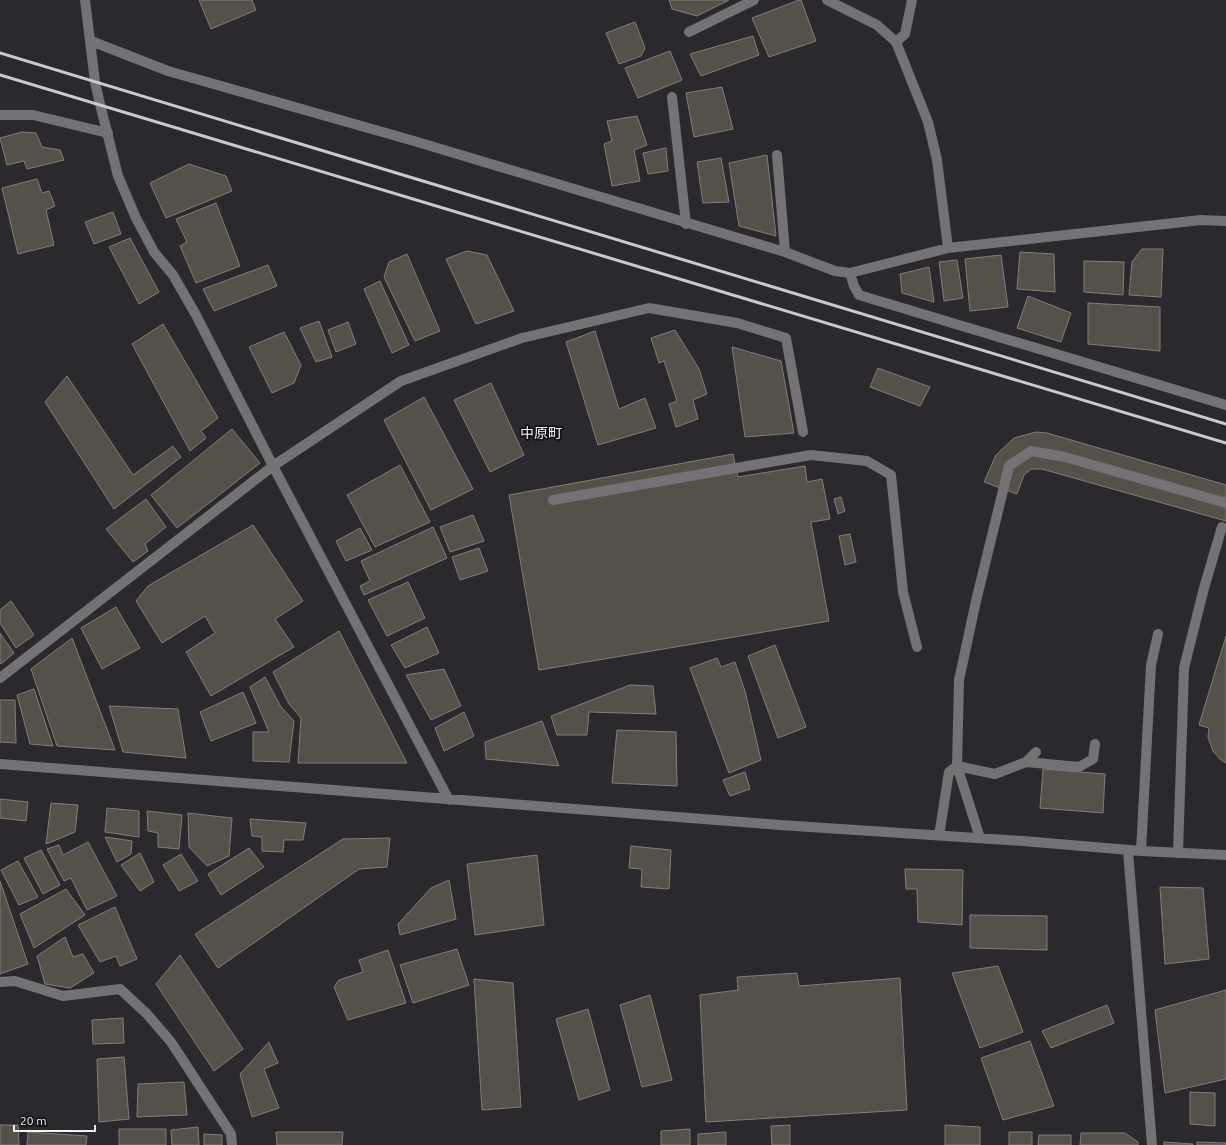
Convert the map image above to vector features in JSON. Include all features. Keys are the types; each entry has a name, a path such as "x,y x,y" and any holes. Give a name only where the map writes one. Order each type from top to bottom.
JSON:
{"street":[{"path":"85,0 95,82 118,176 136,218 154,252 173,275 196,315 273,466 449,800"},
{"path":"689,32 754,0"},
{"path":"827,0 877,25 896,42 928,122 937,160 948,248"},
{"path":"896,42 905,34 912,0"},
{"path":"91,40 168,71 414,141 686,224 785,252 850,274 948,248 1201,220 1226,221"},
{"path":"672,97 686,224"},
{"path":"0,115 33,114 108,133"},
{"path":"776,155 785,252"},
{"path":"850,274 859,295 1226,405"},
{"path":"0,678 273,466 401,380 522,338 650,308 737,323 786,338 803,432"},
{"path":"980,838 957,766 959,680 976,601 1009,466 1031,451 1065,457 1226,503"},
{"path":"553,500 811,455 867,461 891,475 903,592 917,647"},
{"path":"1178,853 1184,668 1204,588 1222,527"},
{"path":"1141,851 1151,665 1158,634"},
{"path":"1026,762 1079,767 1093,759 1095,744"},
{"path":"940,836 949,772 957,766 994,774 1026,762 1036,752"},
{"path":"0,764 780,825 980,838 1141,851 1226,855"},
{"path":"1128,850 1152,1145"},
{"path":"0,982 15,981 63,996 120,989 147,1014 171,1042 231,1134 232,1145"}],"building":[{"path":"199,0 252,0 256,10 211,29"},
{"path":"669,0 729,0 697,16 672,9"},
{"path":"801,0 816,41 769,57 752,18"},
{"path":"635,22 645,48 641,56 619,64 606,33"},
{"path":"753,36 759,55 701,76 690,54"},
{"path":"670,51 682,80 638,98 625,68"},
{"path":"722,87 733,129 694,137 686,93"},
{"path":"637,116 647,145 634,150 640,181 612,186 604,144 612,141 607,121"},
{"path":"22,132 36,133 42,147 60,150 64,160 27,169 24,161 7,165 0,138"},
{"path":"666,148 668,171 648,174 643,153"},
{"path":"767,155 776,236 739,226 729,163"},
{"path":"721,158 729,202 703,203 697,162"},
{"path":"189,164 226,176 232,191 166,218 150,183"},
{"path":"37,179 42,193 49,191 55,206 46,210 54,245 18,254 2,188"},
{"path":"216,203 240,266 196,283 180,246 187,242 176,219"},
{"path":"113,212 121,234 94,244 85,222"},
{"path":"130,238 159,292 139,304 109,247"},
{"path":"1142,249 1163,249 1161,297 1129,295 1132,262"},
{"path":"467,251 487,255 514,311 476,324 446,259"},
{"path":"1020,252 1054,254 1055,292 1017,289"},
{"path":"407,254 440,331 415,341 384,277 389,262"},
{"path":"1001,255 1008,307 970,311 965,259"},
{"path":"957,260 963,298 944,301 939,262"},
{"path":"1084,261 1124,262 1123,295 1084,292"},
{"path":"268,265 277,286 214,311 203,289"},
{"path":"929,267 934,302 902,293 900,274"},
{"path":"380,281 409,345 392,353 364,289"},
{"path":"1028,296 1071,313 1061,342 1017,328"},
{"path":"1088,303 1160,307 1160,351 1088,344"},
{"path":"319,321 332,357 316,362 300,328"},
{"path":"348,322 356,344 336,352 328,330"},
{"path":"163,324 218,418 201,431 206,438 190,451 132,344"},
{"path":"675,330 699,369 707,394 693,400 698,419 676,427 669,404 677,401 664,361 659,363 651,338"},
{"path":"595,331 619,409 645,398 656,428 598,445 566,342"},
{"path":"284,332 301,365 294,383 272,393 249,347"},
{"path":"732,347 781,361 794,433 745,437"},
{"path":"878,368 930,387 920,406 870,387"},
{"path":"67,376 133,475 173,446 181,457 114,509 45,402"},
{"path":"491,383 524,455 490,472 454,400"},
{"path":"424,397 473,489 431,510 384,420"},
{"path":"232,429 260,463 177,528 151,495"},
{"path":"1036,432 1047,433 1226,485 1226,521 1042,469 1031,469 1024,475 1017,494 984,482 996,455 1014,438"},
{"path":"733,454 738,477 805,466 807,482 822,479 830,519 811,522 829,621 539,670 509,495"},
{"path":"400,465 430,522 375,547 347,495"},
{"path":"841,497 845,511 838,514 834,499"},
{"path":"146,499 166,527 145,544 148,551 133,562 106,529"},
{"path":"473,515 484,541 450,552 440,527"},
{"path":"253,525 303,601 275,619 294,647 211,696 186,652 215,633 205,616 162,643 136,601 148,586"},
{"path":"433,527 447,558 364,595 360,586 370,581 361,561"},
{"path":"360,528 372,550 346,561 336,541"},
{"path":"850,534 856,562 845,565 839,536"},
{"path":"479,548 488,571 460,580 452,557"},
{"path":"408,582 425,618 387,636 368,600"},
{"path":"11,601 34,635 16,648 0,623 0,610"},
{"path":"116,607 140,648 102,669 81,628"},
{"path":"427,627 439,653 405,668 391,645"},
{"path":"339,631 407,763 298,763 301,718 289,704 273,672"},
{"path":"0,633 14,653 1,664 0,662"},
{"path":"1226,636 1226,763 1213,751 1208,737 1209,728 1199,725"},
{"path":"72,638 115,750 57,746 31,669"},
{"path":"775,645 806,727 778,738 748,656"},
{"path":"717,658 721,667 735,662 745,691 761,760 729,773 690,668"},
{"path":"444,669 461,706 431,720 406,675"},
{"path":"265,677 281,707 294,721 289,762 253,761 253,732 269,732 250,687"},
{"path":"630,685 653,686 656,714 589,712 587,735 557,735 551,716"},
{"path":"34,689 53,746 30,744 17,695"},
{"path":"243,692 256,723 211,741 200,712"},
{"path":"0,700 15,700 16,743 0,742"},
{"path":"109,706 178,709 186,758 123,752"},
{"path":"464,712 474,736 444,751 435,728"},
{"path":"542,721 559,766 486,759 485,742"},
{"path":"617,730 676,732 677,786 612,783"},
{"path":"1043,769 1105,774 1103,813 1040,808"},
{"path":"745,772 750,789 730,796 723,780"},
{"path":"0,799 28,802 26,821 0,818"},
{"path":"51,803 78,805 75,832 46,844"},
{"path":"107,808 139,811 139,837 105,832"},
{"path":"147,811 182,815 179,849 158,847 158,833 148,831"},
{"path":"188,813 232,818 229,856 207,866 189,847"},
{"path":"250,819 306,823 303,840 284,840 283,852 262,851 262,837 252,836"},
{"path":"105,837 132,841 131,854 117,862"},
{"path":"390,838 387,867 359,869 218,968 195,934 343,839"},
{"path":"88,842 117,896 87,910 71,878 64,881 47,849 59,845 63,855"},
{"path":"631,846 671,850 669,889 641,887 642,869 629,868"},
{"path":"249,848 264,867 221,895 208,874"},
{"path":"41,850 60,885 43,894 24,858"},
{"path":"140,853 154,882 140,891 121,865"},
{"path":"181,854 198,881 179,891 163,865"},
{"path":"537,855 544,925 475,935 467,864"},
{"path":"18,861 38,897 19,905 1,870"},
{"path":"905,869 963,870 962,925 918,922 917,889 906,889"},
{"path":"449,880 456,919 400,935 398,924 431,888"},
{"path":"0,881 28,964 0,974"},
{"path":"1160,887 1203,888 1209,959 1165,964"},
{"path":"66,889 85,915 34,948 20,914"},
{"path":"115,907 137,959 120,966 116,956 100,962 78,925"},
{"path":"970,915 1047,916 1047,950 970,948"},
{"path":"65,937 73,957 83,954 94,973 70,988 45,984 37,956"},
{"path":"457,949 469,985 413,1003 400,965"},
{"path":"388,950 406,1003 348,1020 334,987 339,980 363,972 359,960"},
{"path":"180,955 243,1049 214,1071 156,984"},
{"path":"998,966 1023,1032 980,1048 952,973"},
{"path":"797,973 799,986 900,978 907,1110 706,1122 700,995 738,990 737,977"},
{"path":"474,979 513,983 521,1107 482,1110"},
{"path":"1226,990 1226,1079 1165,1093 1155,1010"},
{"path":"650,995 672,1080 642,1087 620,1005"},
{"path":"1107,1005 1114,1023 1051,1048 1042,1031"},
{"path":"588,1009 610,1090 579,1100 556,1019"},
{"path":"123,1018 124,1043 93,1044 92,1020"},
{"path":"1030,1041 1054,1106 1003,1120 981,1058"},
{"path":"269,1042 278,1063 264,1069 279,1108 252,1117 240,1074"},
{"path":"124,1057 129,1119 99,1122 97,1059"},
{"path":"184,1082 187,1115 137,1117 138,1084"},
{"path":"1190,1092 1215,1093 1215,1126 1190,1124"},
{"path":"0,1125 18,1125 19,1145 0,1145"},
{"path":"790,1125 790,1145 772,1145 771,1126"},
{"path":"945,1125 980,1127 980,1145 945,1145"},
{"path":"198,1127 199,1145 172,1145 171,1130"},
{"path":"119,1129 166,1129 166,1145 119,1145"},
{"path":"690,1129 690,1145 661,1145 661,1131"},
{"path":"28,1132 87,1136 86,1145 27,1145"},
{"path":"276,1132 343,1132 342,1145 277,1145"},
{"path":"726,1132 726,1145 698,1145 698,1134"},
{"path":"1009,1132 1032,1132 1032,1145 1009,1145"},
{"path":"1081,1133 1125,1133 1138,1142 1138,1145 1080,1145"},
{"path":"204,1134 222,1135 222,1145 204,1145"},
{"path":"1039,1135 1071,1135 1071,1145 1038,1145"},
{"path":"1164,1142 1193,1144 1193,1145 1164,1145"},
{"path":"1197,1142 1226,1143 1226,1145 1197,1145"}],"railway":[{"path":"0,53 1226,424"},
{"path":"0,75 1226,443"}],"district":[{"name":"中原町","path":"541,433"}]}
